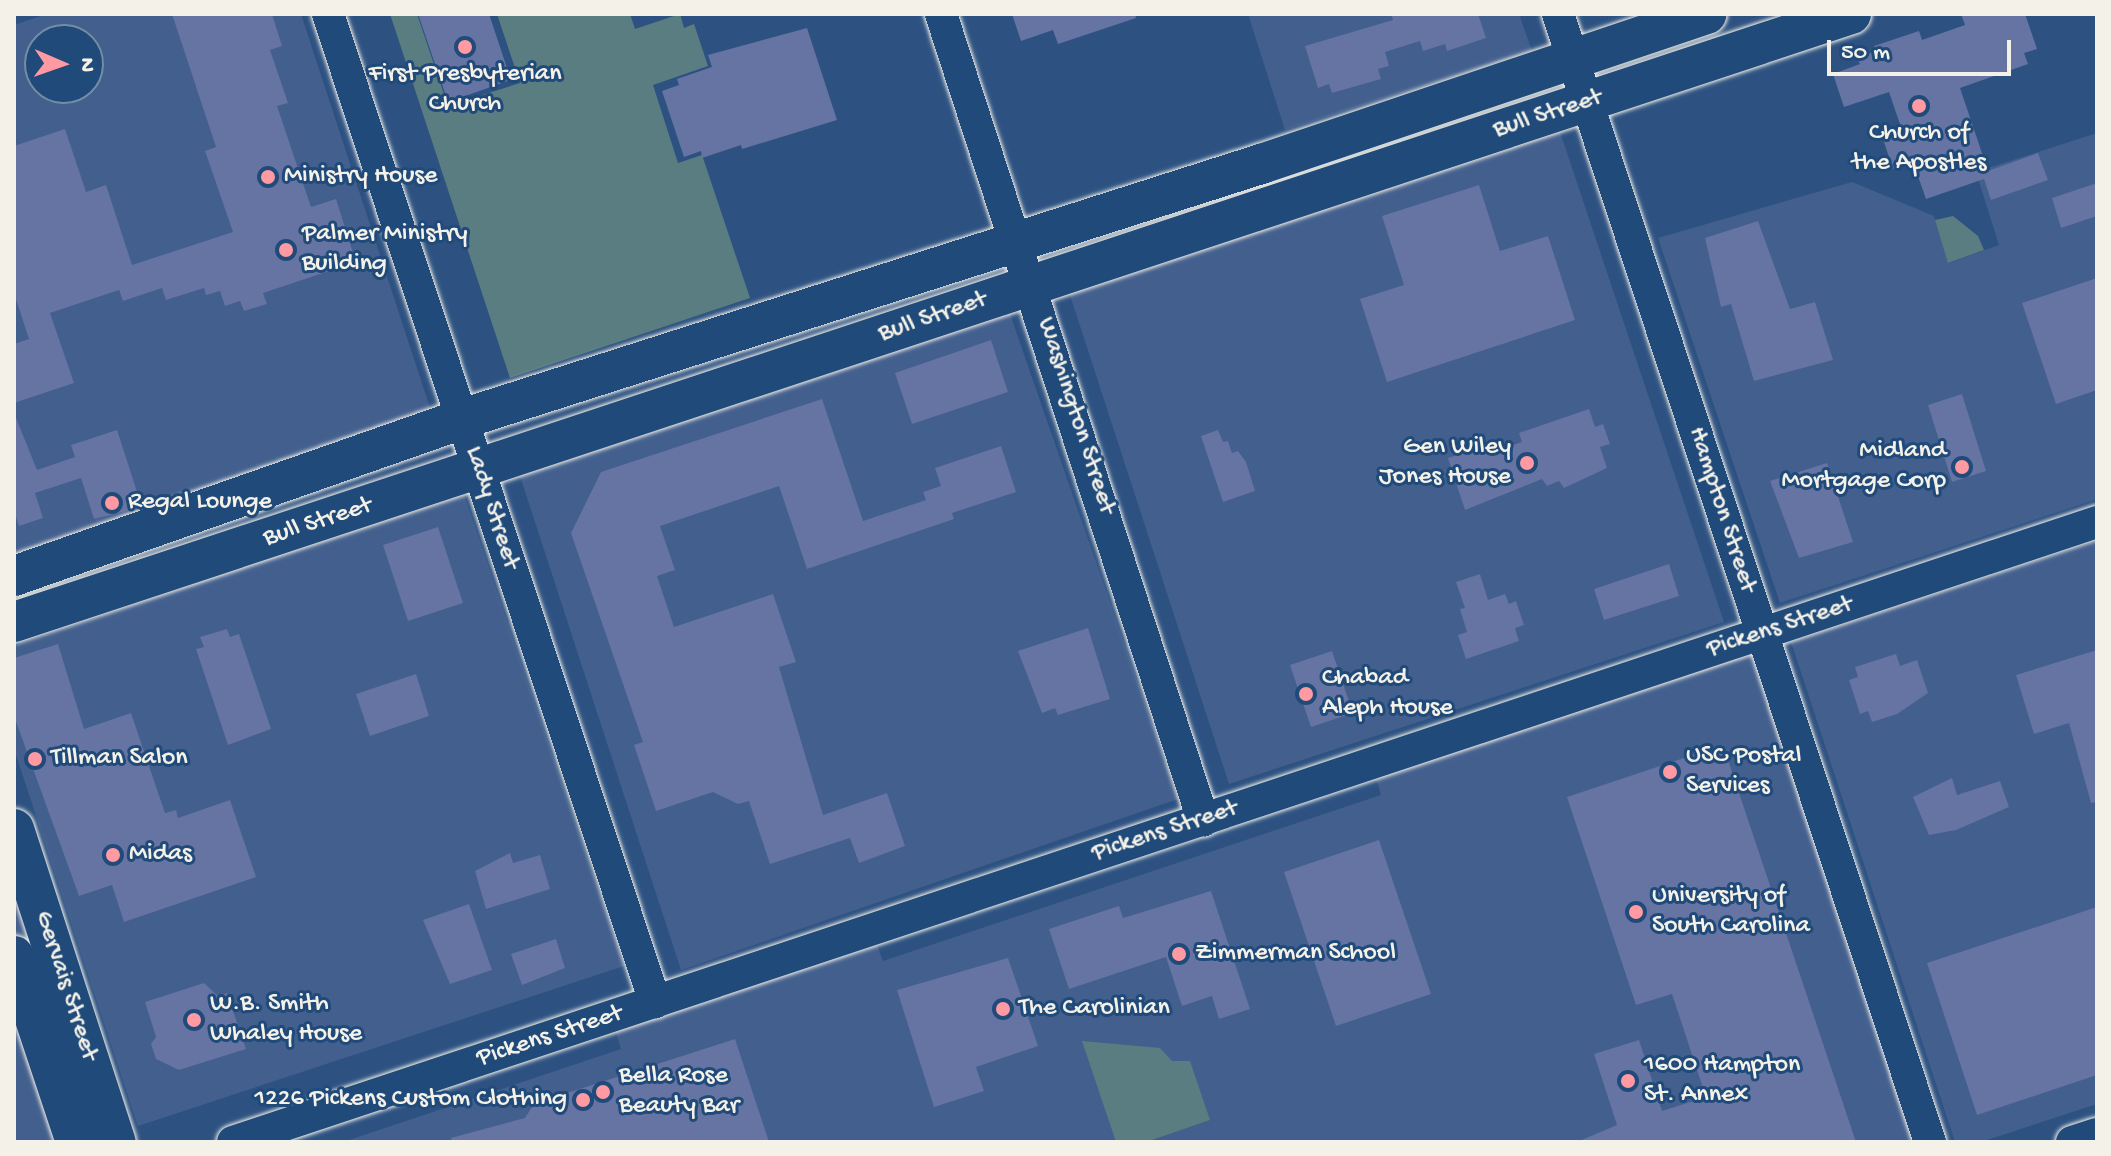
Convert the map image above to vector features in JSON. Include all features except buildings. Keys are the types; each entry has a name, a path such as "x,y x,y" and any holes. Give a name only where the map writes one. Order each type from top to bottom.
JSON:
{"main road":[{"name":"Bull Street","path":"14,576 462,419 1019,242 1571,56 1706,14"},
{"name":"Bull Street","path":"14,622 479,471 1032,284 1851,14"},
{"name":"Gervais Street","path":"14,829 116,1142"},
{"name":"Gervais Street","path":"14,956 76,1142"}],"street":[{"name":"Lady Street","path":"328,14 655,1002"},
{"name":"Washington Street","path":"941,14 1019,242 1203,820"},
{"name":"Hampton Street","path":"1558,14 1930,1142"},
{"name":"Pickens Street","path":"233,1142 2097,522"},
{"path":"2072,1142 2097,1134"}],"shaded area":[{"path":"47,14 301,14 433,417 14,558 14,25"},
{"path":"1248,14 1519,14 1532,51 1285,130"},
{"path":"1559,129 1724,622 1229,784 1069,292"},
{"path":"2097,133 2097,499 1780,603 1658,238 1852,182 1934,216 1949,263 1999,245 1976,172"},
{"path":"1009,311 1178,799 681,970 520,476"},
{"path":"463,492 624,966 138,1126 14,749 14,646"},
{"path":"2097,541 2097,1104 1981,1142 1955,1142 1791,642"},
{"path":"1761,630 1926,1142 343,1142 621,1049 614,1026 874,937 883,961 1381,795 1370,758"},
{"path":"14,897 95,1142 14,1142"}],"green space":[{"path":"390,14 417,14 448,106 520,83 497,14 630,14 635,29 680,14 684,28 694,24 708,66 653,85 678,163 702,155 750,298 510,378"},
{"path":"1953,216 1978,236 1984,250 1948,263 1935,220"},
{"path":"1082,1041 1160,1048 1172,1061 1190,1061 1210,1120 1146,1142 1116,1142"}],"place":[{"name":"First Presbyterian Church","path":"465,47"},
{"name":"Church of the Apostles","path":"1919,106"},
{"name":"Ministry House","path":"268,177"},
{"name":"Palmer Ministry Building","path":"286,250"},
{"name":"Gen Wiley Jones House","path":"1527,463"},
{"name":"Midland Mortgage Corp","path":"1962,467"},
{"name":"Regal Lounge","path":"112,503"},
{"name":"Chabad Aleph House","path":"1306,694"},
{"name":"Tillman Salon","path":"35,759"},
{"name":"USC Postal Services","path":"1670,772"},
{"name":"Midas","path":"113,855"},
{"name":"University of South Carolina","path":"1636,912"},
{"name":"Zimmerman School","path":"1179,954"},
{"name":"The Carolinian","path":"1003,1009"},
{"name":"W.B. Smith Whaley House","path":"194,1020"},
{"name":"1600 Hampton St. Annex","path":"1628,1081"},
{"name":"Bella Rose Beauty Bar","path":"603,1092"},
{"name":"1226 Pickens Custom Clothing","path":"583,1100"}]}
